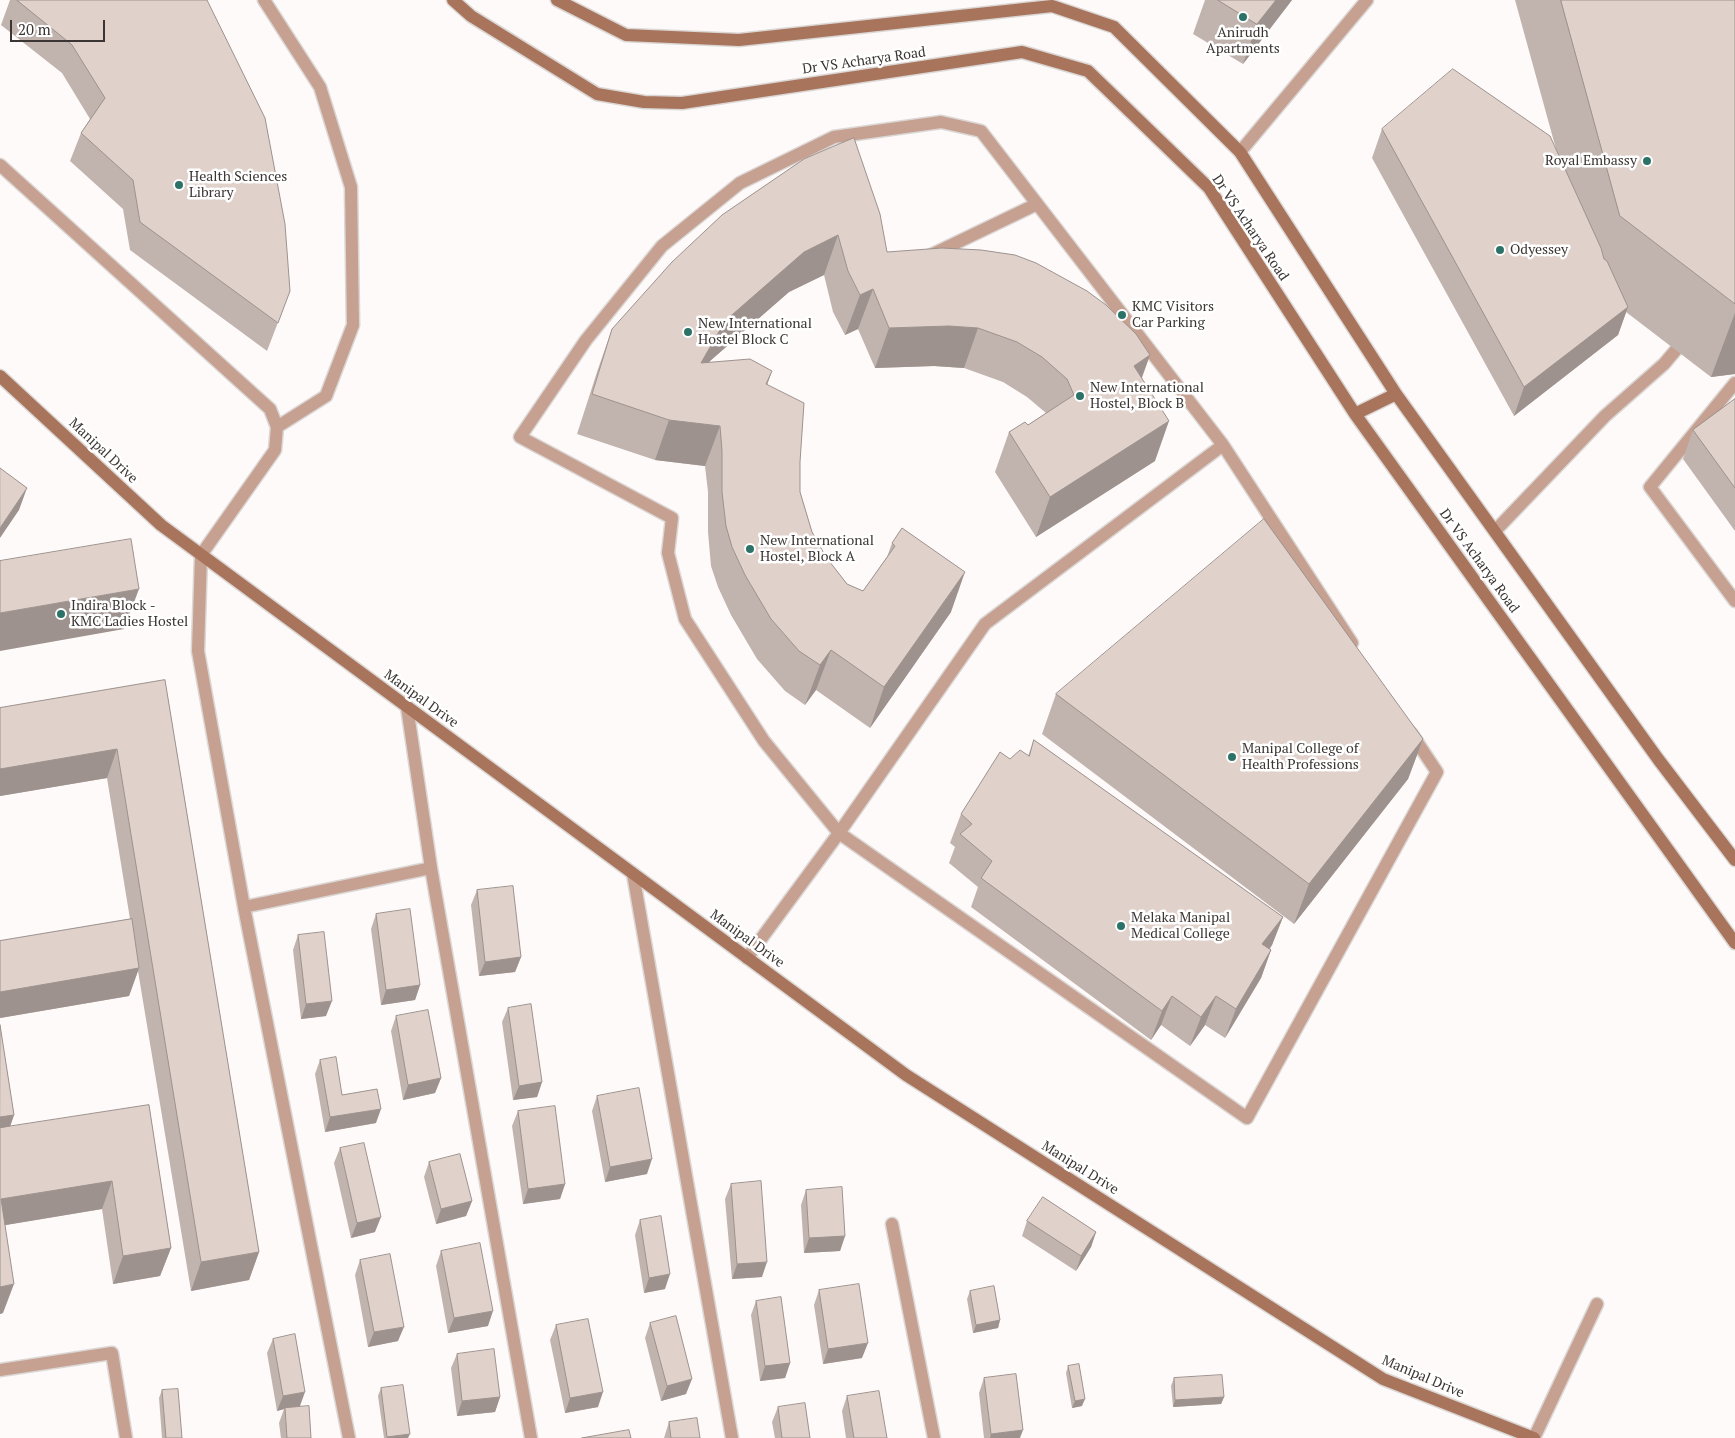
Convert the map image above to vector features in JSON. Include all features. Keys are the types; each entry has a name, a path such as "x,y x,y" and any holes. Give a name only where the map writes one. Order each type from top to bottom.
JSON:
{"main road":[{"name":"Dr VS Acharya Road","path":"453,0 471,16 597,94 644,102 682,103 1022,52 1088,71 1209,188 1355,414 1735,943"},
{"path":"562,1 626,35 739,40 1052,6 1114,27 1240,152 1396,394 1658,759 1735,860"},
{"name":"Manipal Drive","path":"0,376 161,526 906,1075 1383,1379 1534,1438"},
{"path":"1355,414 1396,394"}],"street":[{"path":"264,0 320,87 351,187 353,325 326,396 277,427"},
{"path":"1240,152 1367,0"},
{"path":"1357,649 1223,445 981,131 941,122 834,137 740,183 662,246 586,340 520,437 672,518 668,553 685,619 764,741 839,833 1247,1118 1437,772 1405,723"},
{"path":"0,165 270,409 277,427 275,450 201,555 198,651 244,907 349,1438"},
{"path":"920,260 1037,204"},
{"path":"1495,532 1605,416 1664,364 1694,328"},
{"path":"1735,383 1650,487 1735,601"},
{"path":"747,958 839,833 985,624 1223,445"},
{"path":"407,707 431,868 531,1438"},
{"path":"244,907 431,868"},
{"path":"633,874 732,1438"},
{"path":"892,1224 934,1438"},
{"path":"1534,1438 1596,1304"},
{"path":"0,1370 112,1353 126,1438"}],"building":[{"name":"Health Sciences Library","path":"17,0 207,0 265,118 285,224 290,291 278,323 140,222 133,180 81,133 105,98 72,45"},
{"path":"1218,0 1276,0 1257,24"},
{"name":"Royal Embassy","path":"1561,0 1735,0 1735,304 1620,216"},
{"name":"Odyessey","path":"1453,69 1550,136 1601,248 1604,259 1607,261 1628,307 1524,387 1382,129"},
{"path":"854,138 880,214 887,252 942,248 981,250 1015,255 1036,263 1087,291 1106,305 1136,334 1150,355 1134,366 1169,421 1050,497 1009,432 1025,422 1028,425 1074,395 1067,379 1042,357 1017,342 978,328 949,326 889,328 873,289 860,295 848,271 838,235 804,252 725,321 701,363 750,359 772,371 766,384 804,403 800,492 812,532 826,557 847,584 863,591 895,546 892,543 902,528 965,572 884,687 831,650 820,665 799,651 771,619 745,575 732,547 726,526 722,492 720,426 669,420 592,394 612,329 672,262 722,215 804,159"},
{"path":"1735,399 1735,488 1693,430"},
{"path":"0,468 27,488 0,528"},
{"name":"Manipal College of Health Professions","path":"1264,519 1423,739 1309,884 1056,694"},
{"path":"131,539 139,589 0,613 0,561"},
{"path":"165,680 259,1252 201,1262 117,749 0,769 0,708"},
{"name":"Melaka Manipal Medical College","path":"1034,740 1283,917 1262,944 1271,950 1236,1009 1216,996 1201,1017 1172,996 1162,1011 981,878 992,861 960,834 972,824 961,814 1000,752 1010,759 1020,750 1029,756"},
{"path":"513,886 521,957 485,962 477,890"},
{"path":"410,909 420,985 386,990 376,914"},
{"path":"132,919 139,968 0,992 0,941"},
{"path":"324,932 332,1001 306,1004 298,935"},
{"path":"531,1004 542,1082 519,1086 508,1008"},
{"path":"428,1010 441,1078 408,1085 396,1016"},
{"path":"0,1025 14,1115 0,1117"},
{"path":"336,1057 342,1095 377,1089 381,1109 330,1117 320,1060"},
{"path":"639,1088 652,1159 610,1167 597,1096"},
{"path":"149,1105 171,1248 123,1256 112,1181 1,1199 14,1284 0,1287 0,1128"},
{"path":"555,1106 565,1184 528,1189 518,1111"},
{"path":"364,1143 381,1217 357,1223 340,1148"},
{"path":"460,1154 472,1201 441,1209 429,1162"},
{"path":"761,1181 767,1262 737,1264 731,1184"},
{"path":"842,1187 845,1236 809,1238 806,1190"},
{"path":"1043,1197 1096,1232 1081,1256 1027,1221"},
{"path":"661,1216 670,1274 649,1278 640,1220"},
{"path":"480,1243 493,1311 454,1318 441,1251"},
{"path":"390,1254 404,1327 374,1332 360,1260"},
{"path":"859,1284 868,1343 828,1349 819,1290"},
{"path":"994,1286 1000,1320 976,1325 970,1291"},
{"path":"781,1297 790,1363 765,1366 756,1301"},
{"path":"676,1316 692,1379 667,1386 650,1323"},
{"path":"588,1319 603,1392 570,1398 556,1325"},
{"path":"295,1334 305,1392 283,1396 273,1339"},
{"path":"494,1349 500,1397 462,1401 457,1354"},
{"path":"1079,1364 1085,1399 1075,1401 1068,1366"},
{"path":"1016,1374 1023,1430 991,1434 984,1378"},
{"path":"1222,1375 1224,1397 1175,1400 1174,1378"},
{"path":"403,1385 410,1434 387,1437 381,1388"},
{"path":"178,1389 182,1438 166,1438 162,1390"},
{"path":"879,1391 887,1438 854,1438 847,1396"},
{"path":"805,1403 810,1438 782,1438 778,1407"},
{"path":"309,1406 311,1438 287,1438 285,1408"},
{"path":"697,1418 700,1438 671,1438 669,1422"},
{"path":"629,1430 631,1438 582,1438"}],"place":[{"name":"Anirudh Apartments","path":"1243,17"},
{"name":"Royal Embassy","path":"1647,161"},
{"name":"Health Sciences Library","path":"179,185"},
{"name":"Odyessey","path":"1500,250"},
{"name":"KMC Visitors Car Parking","path":"1122,315"},
{"name":"New International Hostel Block C","path":"688,332"},
{"name":"New International Hostel, Block B","path":"1080,396"},
{"name":"New International Hostel, Block A","path":"750,549"},
{"name":"Indira Block - KMC Ladies Hostel","path":"61,614"},
{"name":"Manipal College of Health Professions","path":"1232,757"},
{"name":"Melaka Manipal Medical College","path":"1121,926"}]}
